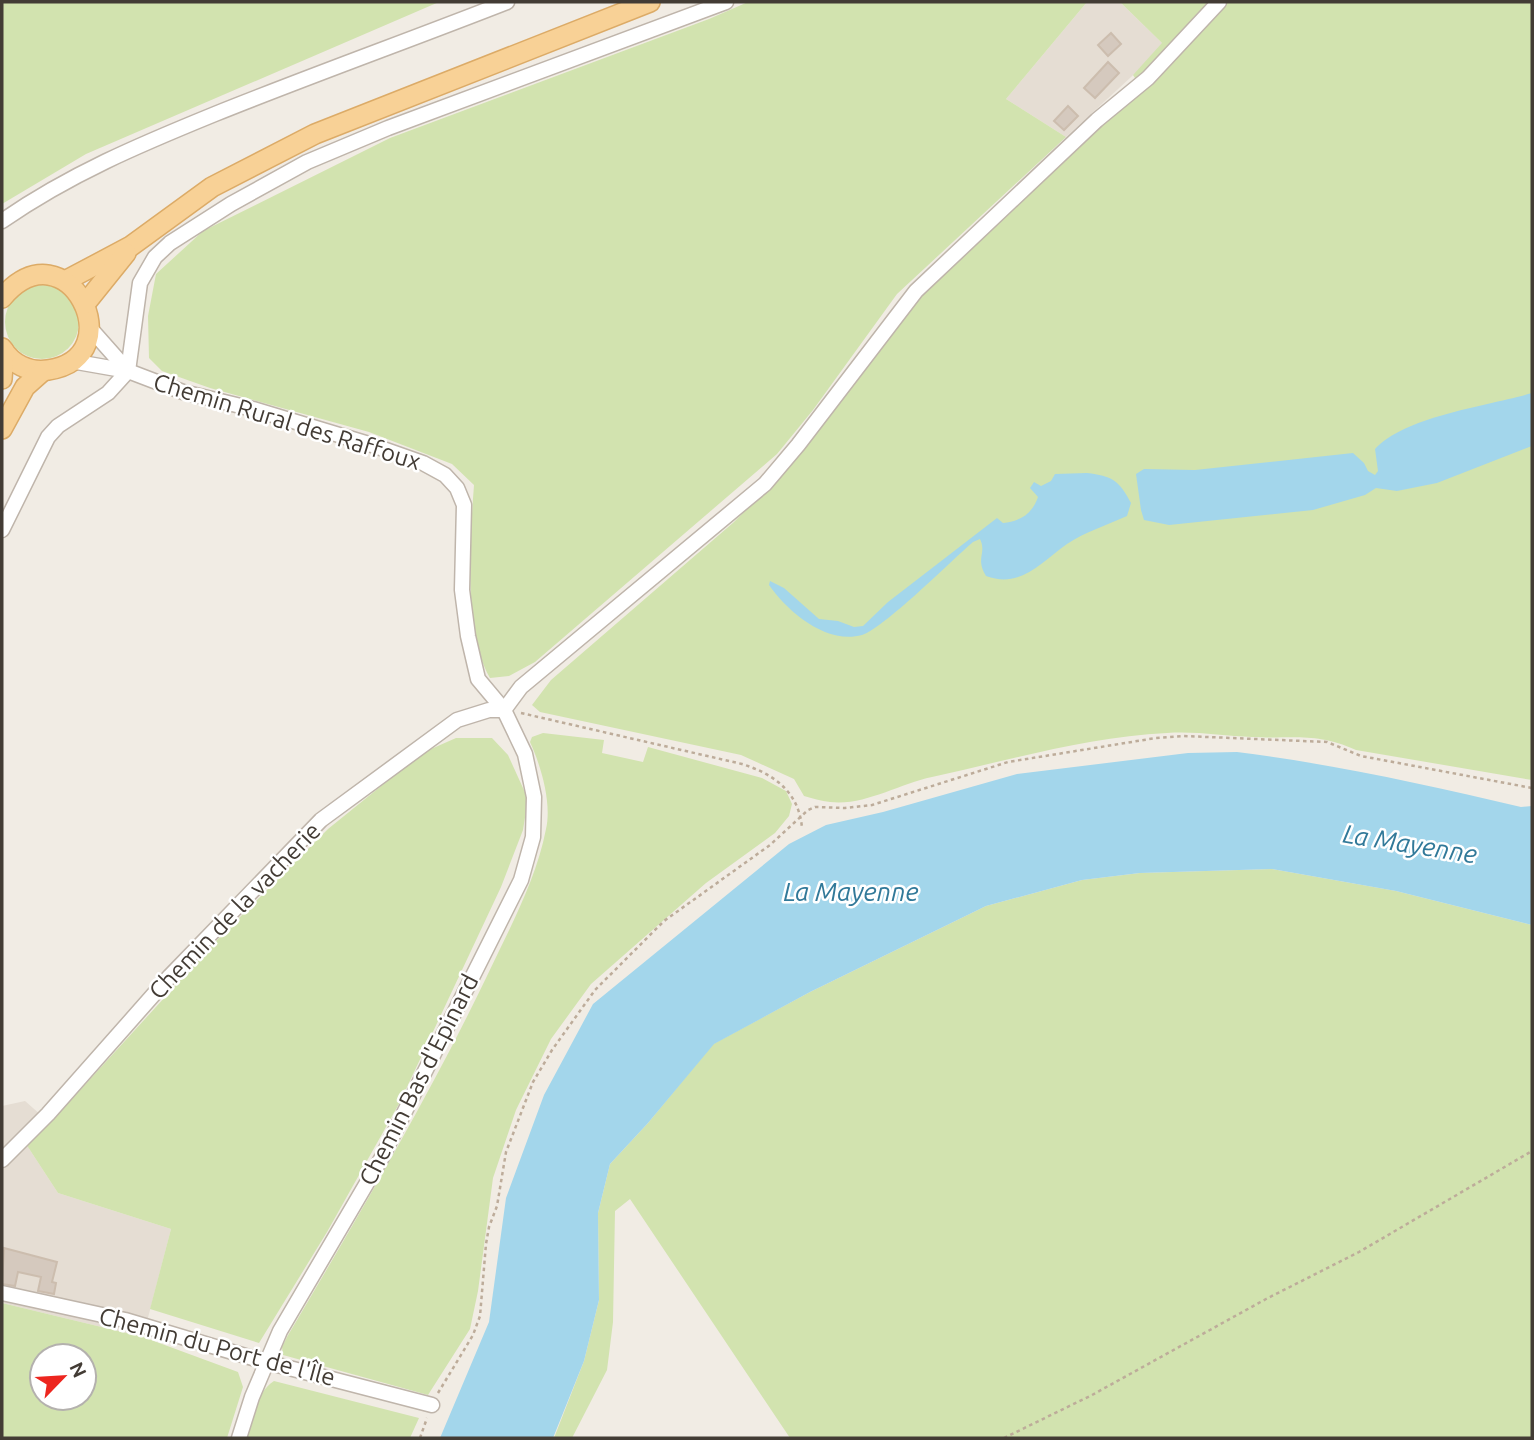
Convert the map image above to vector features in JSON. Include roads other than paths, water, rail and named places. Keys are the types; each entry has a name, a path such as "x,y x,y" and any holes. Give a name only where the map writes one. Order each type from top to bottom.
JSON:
{"main road":[{"path":"65,281 131,246 212,187 315,134 650,2"},
{"path":"85,304 131,246"},
{"path":"3,349 21,366 43,371 56,369 71,361 84,345 89,327 85,304 77,291 65,281 51,276 37,276 23,279 5,292"},
{"path":"2,379 3,349"},
{"path":"2,429 25,387 43,371"}],"street":[{"path":"2,221 53,188 118,154 507,2"},
{"path":"2,530 48,436 58,426 108,393 128,371 140,282 155,257 170,243 231,204 307,162 388,128 726,2"},
{"path":"504,710 522,687 765,484 916,290 1097,120 1148,78 1219,2"},
{"name":"Chemin Rural des Raffoux","path":"89,327 128,371"},
{"name":"Chemin Rural des Raffoux","path":"71,361 128,371 183,392 253,409 372,445 423,463 445,475 457,488 464,505 462,590 468,636 478,679 504,710"},
{"name":"Chemin de la vacherie","path":"2,1160 48,1114 170,976 321,820 457,720 489,710 504,710"},
{"name":"Chemin Bas d'Epinard","path":"239,1438 265,1362 280,1331 381,1159 521,880 533,837 534,797 526,754 504,710"},
{"name":"Chemin du Port de l'Île","path":"2,1293 125,1320 265,1362 432,1405"}],"water":[{"path":"1532,393 1532,446 1437,483 1397,491 1376,488 1365,495 1313,510 1169,525 1144,520 1136,474 1144,469 1195,470 1353,453 1368,471 1375,475 1378,471 1375,449 1406,428 1426,420"},
{"path":"1087,473 1114,480 1123,489 1131,503 1127,516 1081,536 1030,572 1010,579 986,576 981,565 982,544 980,539 973,542 901,608 862,635 835,635 809,624 786,605 769,585 770,581 784,588 819,619 838,621 854,627 863,626 888,602 997,518 1003,523 1025,516 1038,497 1030,488 1034,482 1041,486 1051,481 1055,474"},
{"name":"La Mayenne","path":"1237,752 1344,769 1521,807 1532,806 1532,925 1396,891 1272,869 1140,873 1082,880 986,906 810,992 714,1044 610,1164 598,1213 599,1300 584,1361 553,1438 440,1438 489,1322 506,1198 544,1095 593,1004 789,844 826,825 883,812 1017,774 1188,753"}]}
